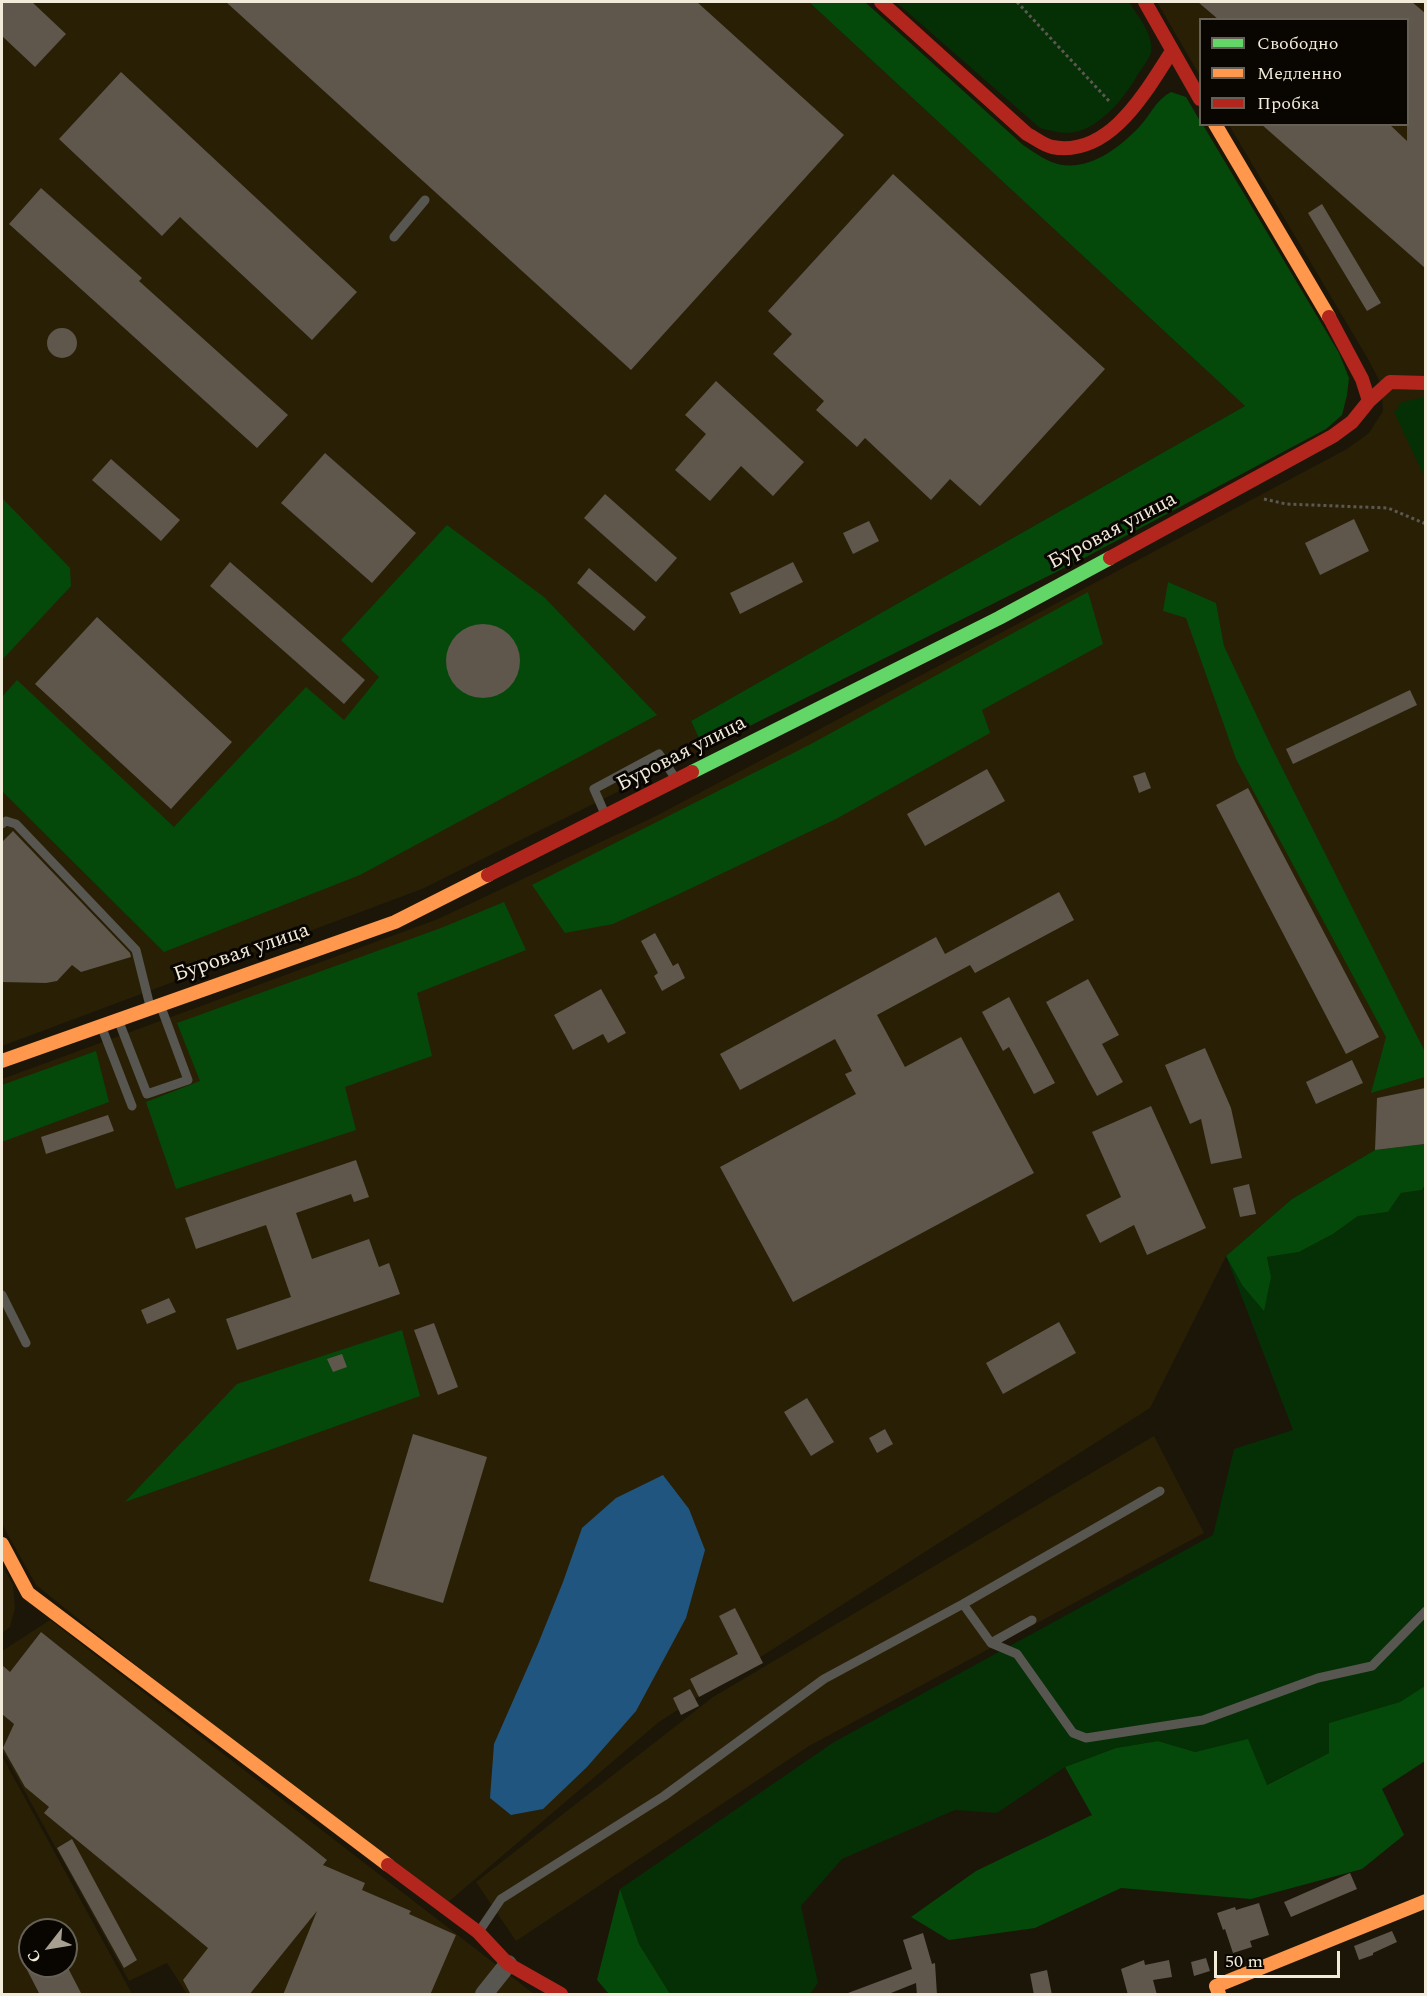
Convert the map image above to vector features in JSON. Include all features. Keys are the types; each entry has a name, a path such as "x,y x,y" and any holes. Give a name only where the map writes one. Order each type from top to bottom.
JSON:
{"main road":[{"path":"881,2 1027,134 1051,147 1077,146 1099,137 1125,119 1172,51"},
{"path":"1144,2 1199,97"},
{"path":"1216,126 1345,344 1362,379 1369,401"},
{"name":"Буровая улица","path":"2,1061 395,922 999,618 1292,459 1333,436 1352,422 1369,401 1390,382 1425,383"},
{"path":"2,1544 28,1593 478,1932 508,1964 561,1995"},
{"path":"1219,1995 1216,1986 1425,1901"}],"street":[{"path":"484,1995 508,1964"}],"lane":[{"path":"394,237 425,200"},
{"path":"606,816 594,789 659,754 677,781"},
{"path":"2,824 6,821 16,824 136,950 156,1007 188,1080 147,1094 118,1020"},
{"path":"101,1026 132,1107"},
{"path":"2,1295 26,1343"},
{"path":"478,1932 501,1899 664,1796 824,1679 963,1604 1160,1491"},
{"path":"963,1604 991,1643 1017,1654 1073,1733 1086,1738 1203,1720 1318,1678 1372,1666 1425,1611"},
{"path":"991,1643 1032,1620"}],"path":[{"path":"1017,2 1125,119"},
{"path":"1264,499 1286,504 1388,508 1425,524"}],"shaded area":[{"path":"2,2 809,2 1245,406 691,721 704,749 422,889 2,1046"},
{"path":"1157,2 1425,2 1425,1144 1375,1150 1292,1199 1226,1256 1150,1408 659,1722 440,1909 36,1585 2,1524 2,1079 438,919 656,816 1347,449 1369,433 1383,411 1381,384 1230,126 1409,126 1409,18 1199,18 1199,74"},
{"path":"1154,1436 1204,1533 809,1746 516,1941 476,1882 713,1697"},
{"path":"2,1565 13,1585 15,1608 10,1627 2,1633"},
{"path":"50,1620 534,1994 187,1994 167,1963 129,1981 2,1750 2,1651"},
{"path":"2,1756 132,1994 2,1994"}],"green space":[{"path":"809,2 865,2 1023,145 1047,160 1060,164 1073,165 1098,159 1131,135 1166,95 1171,92 1186,97 1199,119 1199,126 1204,126 1339,353 1349,378 1347,395 1342,415 1326,429 1088,556 704,749 691,721 1245,406"},
{"path":"896,2 1129,2 1147,32 1151,52 1131,85 1108,113 1078,131 1057,132 1040,128"},
{"path":"1426,397 1425,478 1394,412 1402,402"},
{"path":"2,498 70,568 71,586 2,660"},
{"path":"447,525 544,597 657,715 360,875 164,952 2,791 2,697 17,680 174,827 306,687 344,720 379,677 341,640"},
{"path":"1168,582 1216,603 1224,646 1271,746 1425,1052 1425,1077 1371,1093 1386,1037 1236,759 1186,618 1163,611"},
{"path":"1088,592 1103,644 982,710 990,733 836,819 613,924 565,933 532,885 811,744"},
{"path":"504,902 526,950 417,993 432,1056 345,1087 356,1130 176,1189 146,1102 200,1081 177,1023 441,928"},
{"path":"96,1051 109,1102 2,1142 2,1085"},
{"path":"1425,1144 1425,1185 1422,1190 1401,1193 1388,1212 1358,1216 1333,1234 1299,1252 1267,1257 1271,1277 1264,1311 1242,1285 1226,1256 1292,1199 1375,1150"},
{"path":"1425,1185 1425,1686 1401,1702 1329,1723 1329,1753 1266,1785 1248,1740 1195,1752 1158,1741 1116,1748 1065,1767 997,1813 955,1810 842,1859 801,1906 818,1983 810,1994 670,1994 639,1944 620,1889 834,1742 1213,1535 1234,1449 1293,1430 1226,1256 1242,1285 1271,1277 1267,1257 1299,1252 1333,1234 1358,1216 1388,1212 1401,1193 1422,1190"},
{"path":"402,1330 420,1396 125,1502 237,1384"},
{"path":"1425,1686 1425,1761 1382,1789 1404,1835 1362,1869 1251,1899 1121,1888 1035,1928 949,1940 911,1917 976,1871 1092,1815 1065,1767 1116,1748 1158,1741 1195,1752 1248,1739 1267,1785 1329,1753 1329,1723 1400,1702"},
{"path":"620,1889 639,1944 670,1994 609,1994 597,1980"}],"water":[{"path":"663,1475 689,1509 705,1550 686,1618 636,1711 587,1767 543,1809 511,1815 490,1798 494,1744 538,1644 582,1528 616,1498"}],"building":[{"path":"2,2 32,2 66,34 35,67 2,36"},
{"path":"226,2 697,2 844,135 631,370"},
{"path":"1198,2 1412,2 1425,13 1425,268 1263,126 1391,126 1407,141 1409,18 1217,18"},
{"path":"121,72 357,292 312,340 180,217 162,236 59,139"},
{"path":"893,174 1105,369 980,506 950,479 931,500 865,438 857,447 816,410 824,401 773,354 792,334 768,311"},
{"path":"41,188 142,278 139,281 288,415 257,448 9,224"},
{"path":"1322,204 1381,303 1367,311 1308,213"},
{"path":"62,328 73,332 77,343 73,354 62,358 51,354 47,343 51,332"},
{"path":"716,381 804,462 773,496 741,466 710,501 675,470 706,434 685,415"},
{"path":"325,453 416,533 372,583 281,503"},
{"path":"111,459 180,520 161,541 92,480"},
{"path":"605,494 677,558 656,582 584,518"},
{"path":"1354,519 1369,551 1320,575 1305,543"},
{"path":"869,521 879,541 853,554 843,533"},
{"path":"230,562 365,680 344,704 210,586"},
{"path":"793,562 803,582 740,614 730,593"},
{"path":"589,568 646,617 634,631 577,583"},
{"path":"97,617 232,742 171,809 35,684"},
{"path":"483,624 504,630 514,640 520,661 514,682 504,692 483,698 462,692 452,682 446,661 452,640 462,630"},
{"path":"1410,690 1417,705 1293,764 1286,749"},
{"path":"987,769 1005,801 925,846 907,814"},
{"path":"1145,772 1151,788 1139,793 1133,776"},
{"path":"1248,788 1379,1037 1346,1054 1216,805"},
{"path":"13,831 130,953 131,957 81,972 72,965 57,981 2,982 2,842"},
{"path":"1059,892 1074,920 975,973 970,965 877,1015 905,1067 961,1037 1034,1173 793,1302 720,1167 856,1094 845,1074 852,1071 835,1039 740,1090 720,1054 936,937 945,954"},
{"path":"655,933 673,966 678,963 685,978 662,991 654,976 658,973 641,941"},
{"path":"1088,979 1119,1035 1102,1044 1123,1082 1097,1096 1046,1002"},
{"path":"601,989 626,1033 608,1043 603,1034 573,1050 554,1015"},
{"path":"1009,997 1055,1083 1034,1094 1009,1047 1003,1051 982,1012"},
{"path":"1205,1048 1231,1108 1242,1158 1211,1164 1201,1119 1190,1124 1165,1065"},
{"path":"1352,1060 1363,1083 1316,1104 1306,1082"},
{"path":"1425,1088 1425,1144 1375,1150 1377,1098"},
{"path":"1151,1106 1206,1228 1147,1255 1134,1225 1100,1243 1086,1215 1121,1197 1092,1132"},
{"path":"108,1115 114,1131 46,1154 41,1137"},
{"path":"356,1160 369,1197 354,1202 351,1194 296,1213 312,1259 369,1239 379,1267 389,1263 400,1294 237,1350 226,1319 291,1297 266,1225 196,1249 185,1218"},
{"path":"1249,1184 1256,1214 1240,1217 1233,1188"},
{"path":"169,1298 176,1312 147,1324 141,1310"},
{"path":"1059,1322 1076,1353 1003,1394 986,1363"},
{"path":"434,1323 458,1387 438,1395 414,1330"},
{"path":"342,1354 347,1367 333,1372 327,1359"},
{"path":"807,1398 834,1442 811,1456 784,1412"},
{"path":"885,1429 893,1444 877,1453 869,1438"},
{"path":"413,1434 487,1457 443,1603 369,1581"},
{"path":"735,1608 763,1663 699,1697 690,1679 738,1654 719,1616"},
{"path":"41,1632 327,1860 323,1865 365,1883 362,1890 411,1911 409,1914 456,1935 430,1995 283,1995 317,1911 249,1995 191,1995 183,1980 208,1948 44,1813 49,1807 25,1787 3,1748 14,1724 2,1714 2,1665 10,1672"},
{"path":"690,1689 699,1706 681,1715 673,1698"},
{"path":"72,1839 137,1960 124,1968 57,1848"},
{"path":"1350,1873 1357,1889 1291,1917 1284,1902"},
{"path":"1259,1903 1269,1935 1250,1941 1252,1947 1233,1953 1217,1913"},
{"path":"1392,1931 1397,1942 1359,1960 1354,1946"},
{"path":"923,1933 932,1964 935,1963 937,1995 917,1995 916,1983 886,1995 848,1995 848,1993 912,1969 903,1940"},
{"path":"1206,1958 1210,1971 1194,1976 1191,1962"},
{"path":"1144,1960 1145,1965 1169,1960 1172,1977 1153,1980 1157,1995 1128,1995 1121,1969"},
{"path":"1047,1970 1052,1995 1034,1995 1030,1974"},
{"path":"31,1978 73,1978 82,1995 40,1995"}],"traffic: fast":[{"path":"692,772 999,618 1110,558"}],"traffic: slow":[{"path":"1216,126 1329,317"},
{"path":"2,1061 395,922 488,875"},
{"path":"2,1544 28,1593 388,1865"},
{"path":"1219,1994 1216,1986 1426,1901"}],"traffic: jam":[{"path":"881,2 1027,134 1052,147 1073,148 1092,142 1109,132 1138,102 1172,51"},
{"path":"1145,2 1199,97"},
{"path":"1110,558 1333,436 1352,422 1369,401 1362,379 1329,317"},
{"path":"1369,401 1390,382 1426,383"},
{"path":"488,875 692,772"},
{"path":"388,1865 478,1932 508,1964 561,1994"}]}
